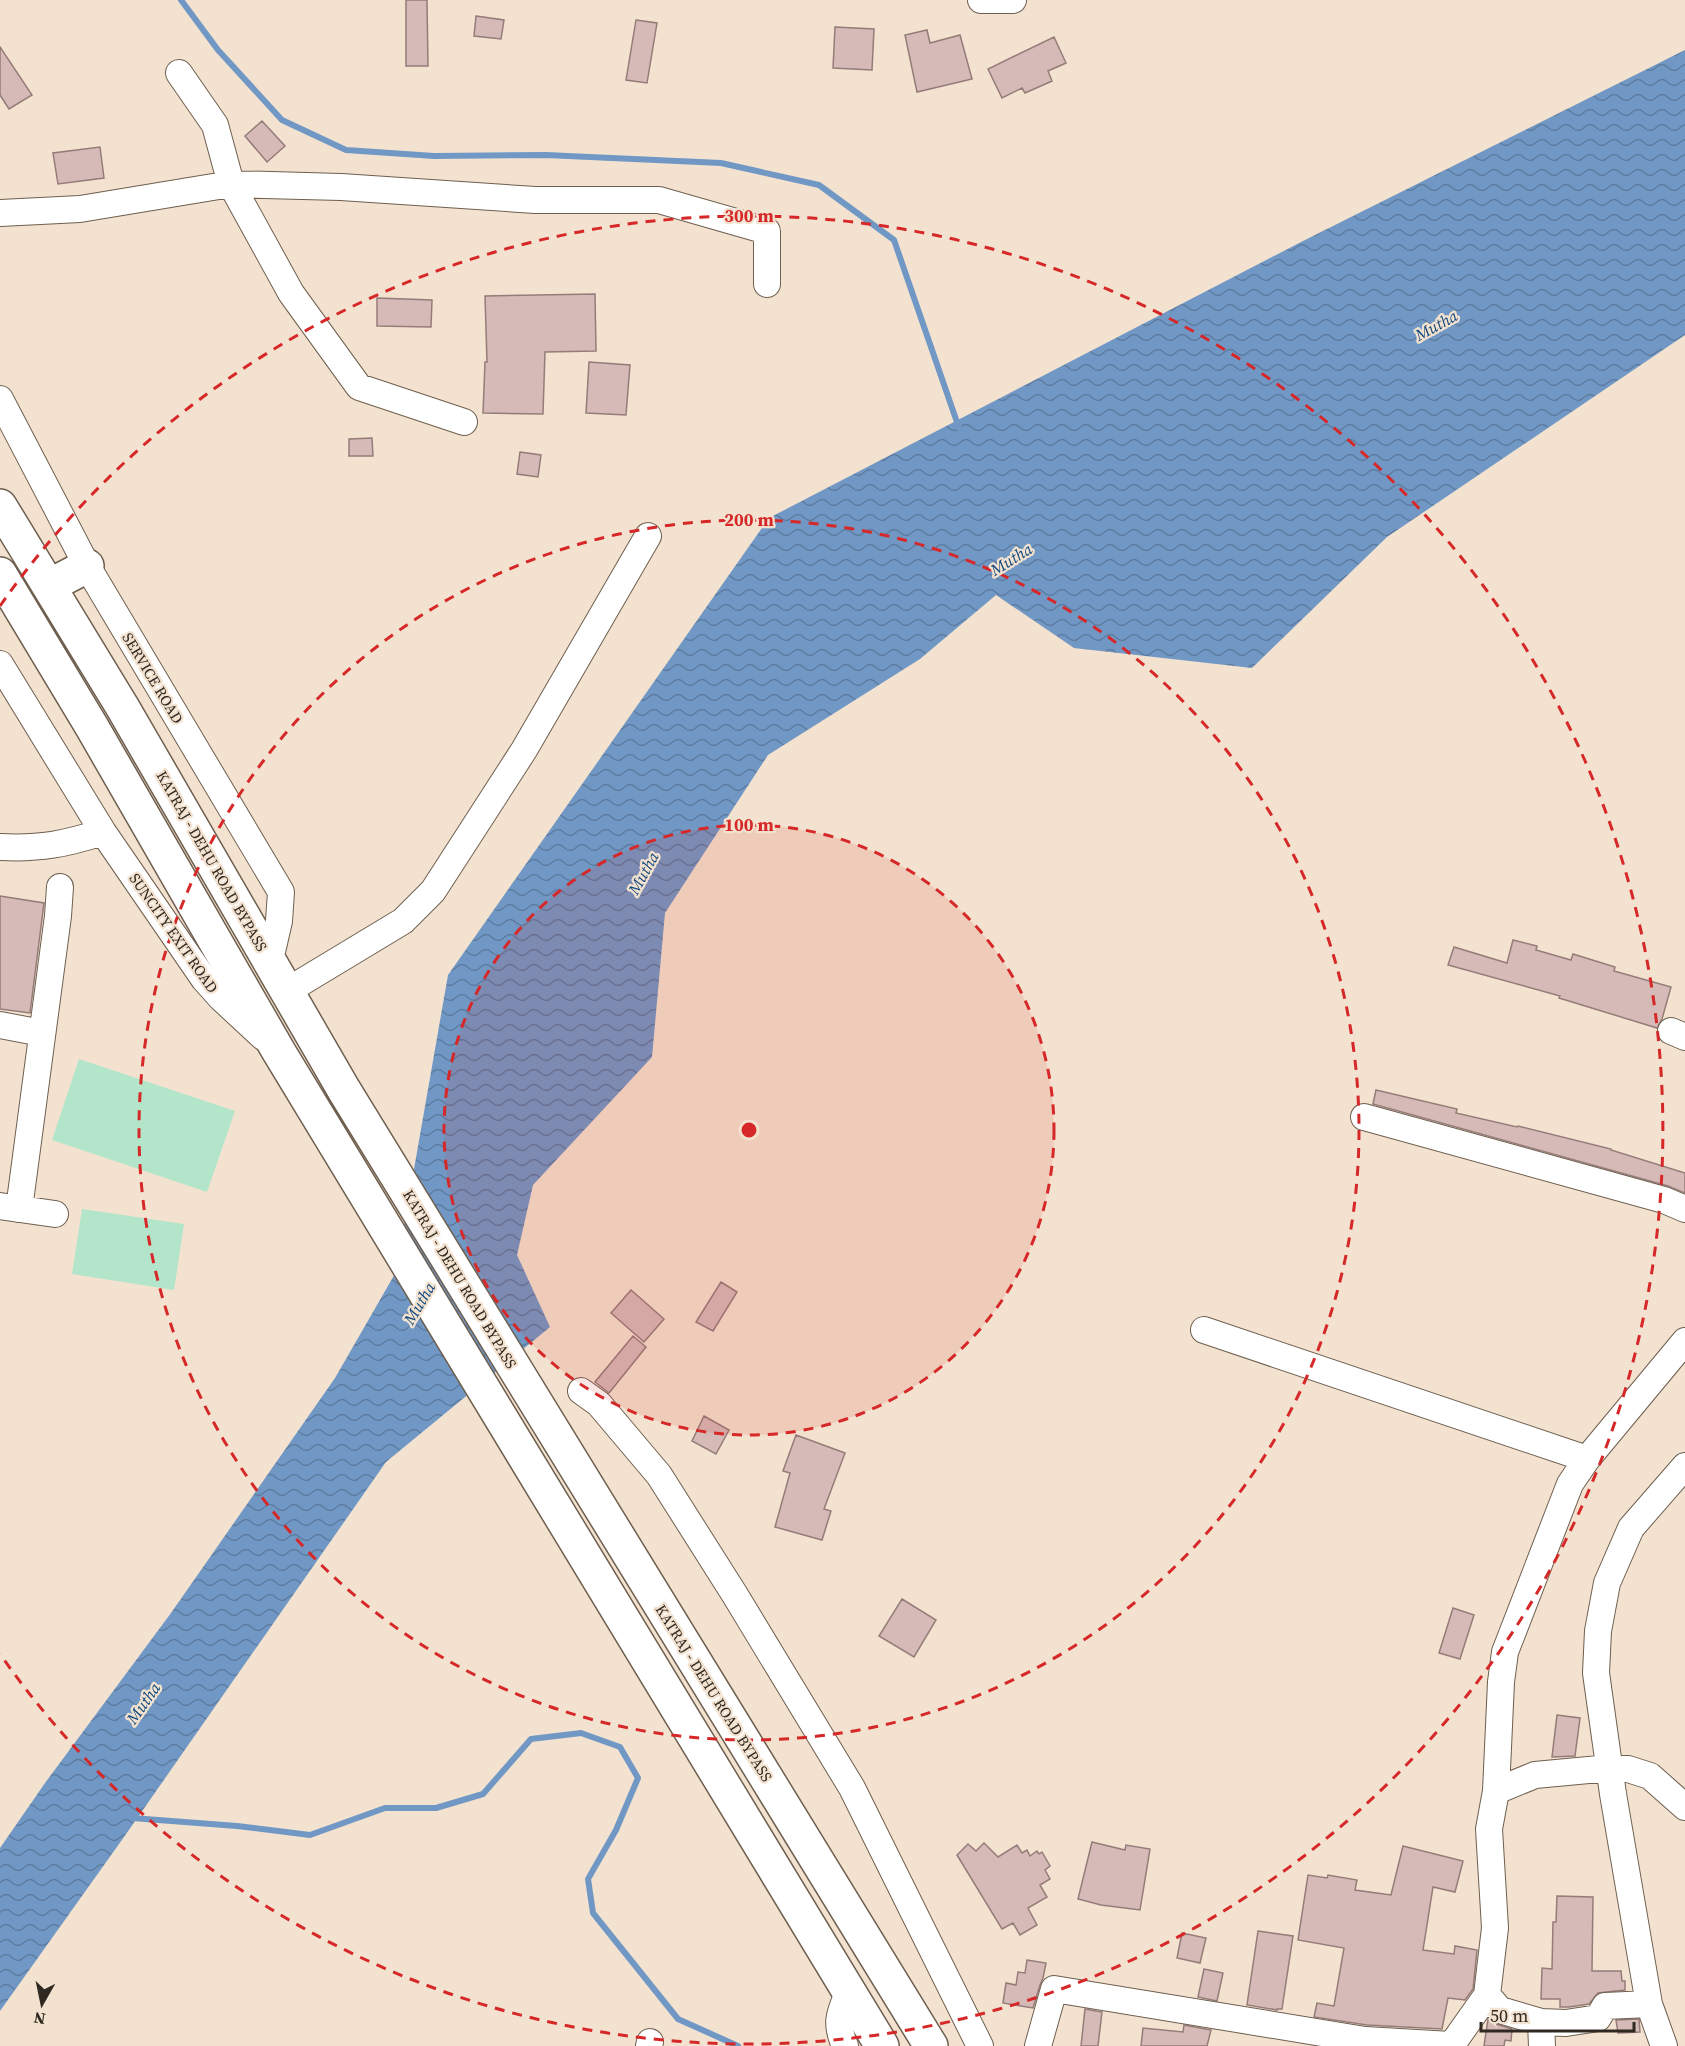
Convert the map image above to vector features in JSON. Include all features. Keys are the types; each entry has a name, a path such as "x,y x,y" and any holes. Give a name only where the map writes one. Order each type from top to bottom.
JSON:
{"highway":[{"name":"KATRAJ - DEHU ROAD BYPASS","path":"0,506 123,708 344,1090 931,2046"},
{"path":"49,586 87,566"},
{"path":"0,574 92,727 279,1052 882,2046"}],"street":[{"path":"981,0 1013,0"},
{"path":"179,73 215,125 231,184 291,293 359,387 464,422"},
{"path":"0,213 80,209 231,184 340,187 535,200 659,200 767,231 767,284"},
{"name":"SERVICE ROAD","path":"0,399 87,566 281,892 279,921 270,960"},
{"path":"287,991 403,921 433,891 524,750 648,536"},
{"path":"0,664 104,832 61,845 29,849 0,847"},
{"name":"SUNCITY EXIT ROAD","path":"104,832 204,979 279,1052"},
{"path":"55,1214 9,1207 42,1033 60,887"},
{"path":"0,1025 42,1033"},
{"path":"1364,1117 1664,1200 1685,1209"},
{"path":"1204,1330 1587,1460"},
{"path":"1038,2046 1054,1989 1365,2040 1451,2045 1487,1995 1495,1928 1489,1829 1496,1791 1504,1652 1570,1484 1685,1341"},
{"path":"581,1391 599,1404 659,1475 735,1595 852,1788 980,2046"},
{"path":"1664,2046 1649,2004 1613,1794 1596,1673 1598,1631 1607,1583 1631,1528 1685,1466"},
{"path":"1496,1791 1535,1775 1610,1768 1628,1769 1650,1776 1685,1807"},
{"path":"844,2046 838,2030 839,2016 848,1993"},
{"path":"1487,1995 1500,2010 1542,2034 1566,2023 1598,2018 1605,2006 1649,2004"}],"green space":[{"path":"79,1059 235,1111 207,1192 52,1140"},
{"path":"82,1209 184,1224 174,1290 72,1274"}],"water":[{"name":"Mutha","path":"1685,50 1685,335 1387,537 1252,668 1074,648 996,595 920,659 768,755 665,913 652,1057 533,1185 517,1255 550,1327 386,1462 0,2011 0,1848 45,1783 171,1613 335,1378 396,1272 448,975 769,518 1303,241"}],"building":[{"path":"406,0 427,0 428,66 406,66"},
{"path":"476,16 504,20 501,39 474,36"},
{"path":"636,20 657,23 647,83 626,80"},
{"path":"835,27 874,29 872,70 833,68"},
{"path":"927,30 930,43 960,35 972,79 917,92 905,35"},
{"path":"1054,37 1066,63 1048,71 1052,81 1025,93 1022,88 1002,98 988,69"},
{"path":"0,47 32,95 9,109 0,95"},
{"path":"262,121 285,146 267,162 245,136"},
{"path":"100,147 104,178 58,184 53,153"},
{"path":"595,294 596,351 545,352 543,414 483,413 485,362 487,362 485,296"},
{"path":"377,298 432,300 431,327 377,326"},
{"path":"589,362 630,365 626,415 586,413"},
{"path":"372,438 373,456 349,456 349,439"},
{"path":"520,452 541,455 538,477 517,474"},
{"path":"0,896 44,903 30,1013 0,1009"},
{"path":"1513,940 1537,946 1536,950 1571,960 1573,954 1615,967 1614,971 1671,987 1662,1019 1657,1028 1559,998 1560,996 1448,965 1454,947 1507,963"},
{"path":"1376,1090 1457,1109 1456,1113 1611,1149 1685,1173 1685,1193 1668,1186 1373,1104"},
{"path":"721,1282 737,1292 713,1331 696,1322"},
{"path":"631,1290 664,1319 644,1342 611,1313"},
{"path":"633,1336 646,1347 609,1393 595,1382"},
{"path":"704,1416 729,1430 716,1454 692,1441"},
{"path":"796,1435 845,1453 824,1509 831,1511 822,1540 775,1527 790,1473 783,1471"},
{"path":"902,1599 936,1620 914,1657 879,1636"},
{"path":"1453,1608 1474,1615 1460,1659 1439,1653"},
{"path":"1557,1715 1580,1718 1575,1756 1552,1757"},
{"path":"1092,1842 1125,1850 1126,1845 1150,1849 1140,1910 1101,1905 1078,1899"},
{"path":"984,1843 998,1857 1017,1845 1022,1853 1027,1850 1030,1856 1037,1851 1039,1854 1042,1852 1050,1866 1045,1870 1050,1879 1040,1885 1047,1897 1028,1908 1037,1925 1020,1935 1013,1923 1002,1929 957,1855 968,1844 976,1851"},
{"path":"1403,1846 1463,1861 1455,1892 1433,1887 1423,1950 1454,1954 1455,1946 1477,1950 1473,1989 1465,2000 1448,1998 1442,2029 1367,2025 1314,2017 1317,2003 1334,2006 1344,1948 1298,1940 1308,1875 1327,1878 1328,1875 1357,1880 1355,1890 1391,1895"},
{"path":"1557,1896 1593,1897 1592,1971 1621,1971 1622,1981 1625,1981 1625,1990 1598,1993 1589,2004 1569,2007 1560,2007 1560,1999 1541,1999 1542,1968 1552,1969 1553,1922 1556,1922"},
{"path":"1258,1931 1293,1936 1282,2009 1247,2005"},
{"path":"1182,1933 1206,1938 1200,1963 1177,1958"},
{"path":"1027,1960 1046,1963 1033,2008 1003,2003 1006,1983 1016,1985 1018,1972 1025,1973"},
{"path":"1204,1969 1223,1973 1217,2001 1198,1997"},
{"path":"1085,2009 1102,2012 1098,2046 1081,2046"},
{"path":"1488,2019 1512,2029 1511,2041 1505,2040 1504,2046 1484,2046"},
{"path":"1639,2019 1640,2032 1618,2033 1616,2020"},
{"path":"1184,2025 1211,2030 1207,2046 1141,2046 1143,2028 1183,2032"}],"waterway":[{"path":"181,0 218,50 282,120 346,150 434,156 546,155 721,163 819,185 894,240 959,428"},
{"path":"132,1818 237,1826 310,1835 385,1808 436,1808 483,1794 531,1739 581,1733 620,1747 638,1778 616,1830 588,1879 593,1913 678,2019 738,2046"}]}
